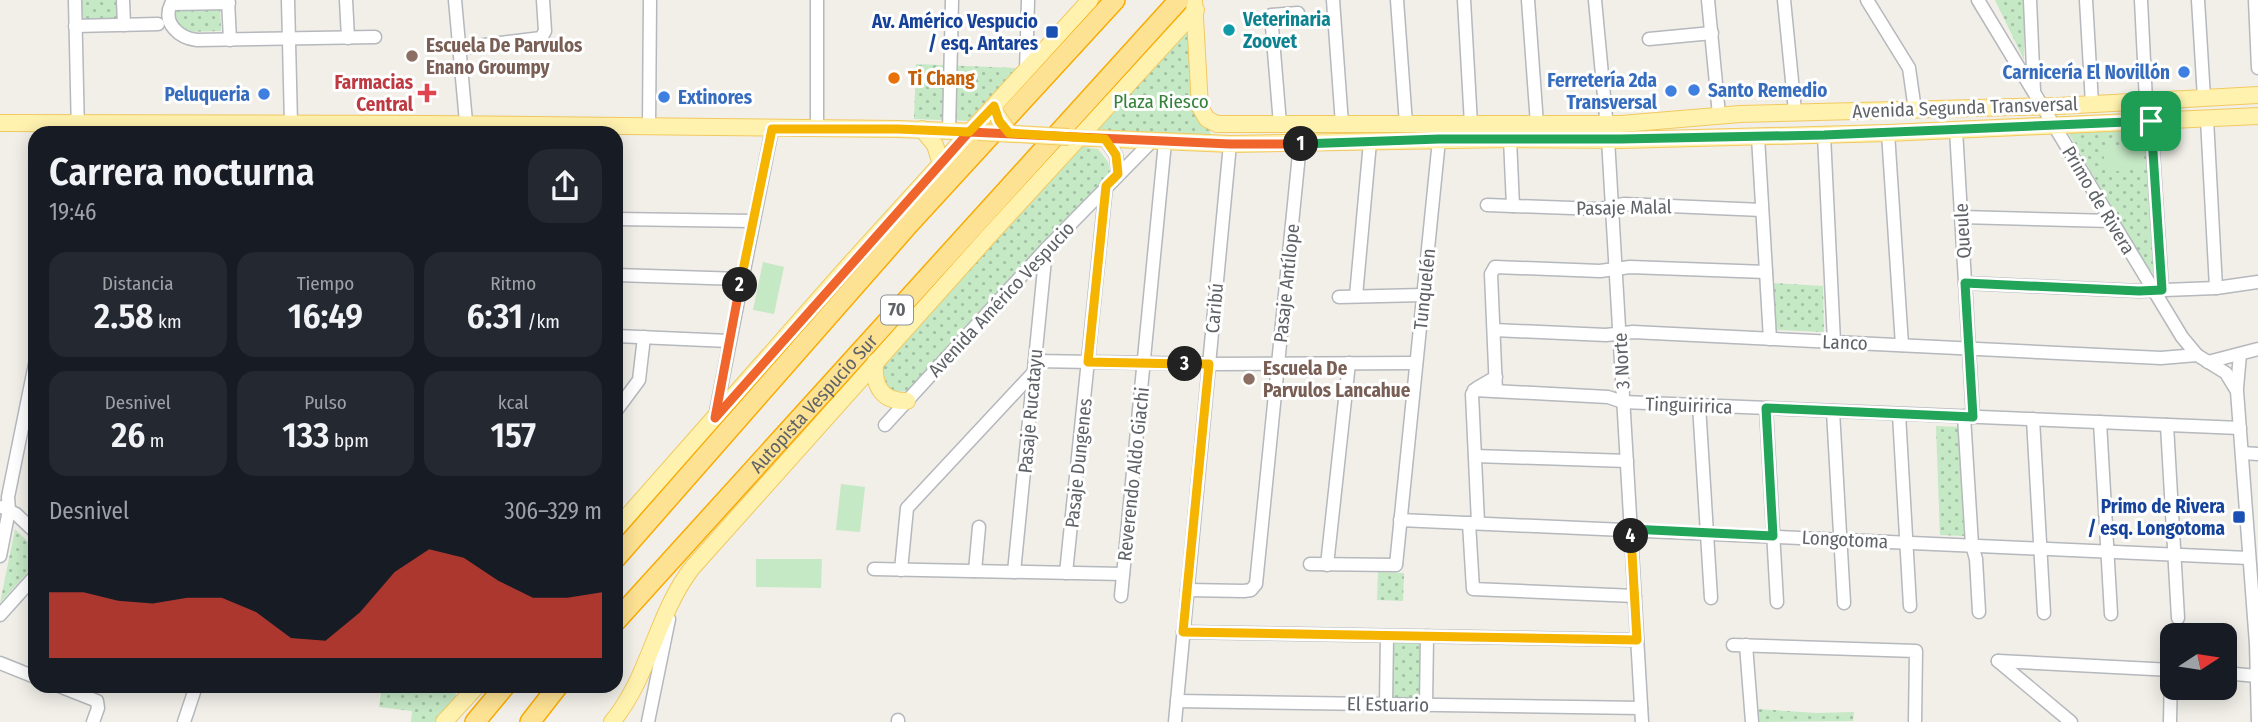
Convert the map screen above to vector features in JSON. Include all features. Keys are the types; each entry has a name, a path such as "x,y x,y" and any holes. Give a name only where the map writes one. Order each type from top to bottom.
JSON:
{"highway":[{"name":"70","path":"623,550 901,233 1115,0"},
{"name":"Autopista Vespucio Sur","path":"623,614 1193,3"},
{"path":"475,722 499,693"},
{"path":"530,722 553,693"}],"main road":[{"path":"623,520 941,164 995,110 1090,0"},
{"name":"Avenida Segunda Transversal","path":"1193,3 1200,107 1204,116 1217,124 1537,124 1607,132 1758,136 1888,133 2258,116"},
{"path":"612,722 642,674 673,595 703,555 1193,3"},
{"name":"Avenida Segunda Transversal","path":"623,127 949,130 1230,144 1300,144 1510,139 1607,132 1719,115 1795,111 1915,110 2039,99 2092,104 2258,95"},
{"path":"995,110 1009,133"},
{"name":"Avenida Segunda Transversal","path":"0,124 31,126"},
{"name":"Avenida Segunda Transversal","path":"261,126 302,126"},
{"path":"922,130 934,145 941,164"},
{"path":"875,362 876,383 882,393 893,400 907,401"},
{"path":"444,722 468,693"}],"street":[{"path":"75,0 78,126"},
{"path":"123,0 124,25"},
{"path":"288,0 291,124"},
{"path":"346,0 348,38"},
{"path":"456,0 467,126"},
{"path":"460,48 541,38 545,31 543,0"},
{"path":"649,127 650,0"},
{"path":"817,0 817,128"},
{"path":"949,130 952,0"},
{"path":"1026,72 1028,0"},
{"path":"1333,0 1342,124"},
{"path":"1398,0 1406,124"},
{"path":"1464,0 1471,124"},
{"path":"1528,0 1537,124"},
{"name":"3 Norte","path":"1595,0 1612,206 1642,722"},
{"path":"1709,0 1719,115"},
{"path":"1784,0 1795,111"},
{"path":"1867,0 1909,68 1915,110"},
{"name":"Primo de Rivera","path":"1978,0 2112,221 2158,290 2182,337 2202,358 2226,373 2237,391"},
{"path":"2030,0 2039,99"},
{"path":"2086,0 2092,104"},
{"path":"2141,0 2147,101"},
{"path":"2198,0 2203,98"},
{"path":"2255,0 2258,68"},
{"path":"230,40 228,1 171,4 169,7 168,21 171,26 190,39 230,40 374,37"},
{"path":"1280,124 1271,15 1297,13"},
{"path":"75,26 158,24"},
{"path":"1649,40 1712,33"},
{"path":"2207,119 2216,288"},
{"path":"2151,121 2158,290"},
{"path":"715,418 772,129"},
{"name":"Queule","path":"1956,130 1969,348 1972,545 1976,559 1979,612"},
{"path":"1888,133 1902,345"},
{"path":"1824,135 1834,342"},
{"path":"1758,136 1770,339"},
{"path":"1105,139 1116,155 1118,174"},
{"name":"Tunquelén","path":"1327,565 1396,565 1439,139"},
{"path":"1510,139 1513,206"},
{"name":"Avenida Américo Vespucio","path":"885,425 1045,249 1118,174 1158,141"},
{"name":"Reverendo Aldo Giachi","path":"1121,596 1144,363 1158,141"},
{"path":"1356,296 1370,142"},
{"name":"Caribú","path":"1175,722 1230,144"},
{"name":"Pasaje Antílope","path":"1187,590 1244,592 1254,588 1257,580 1300,144"},
{"name":"Pasaje Dungenes","path":"1066,573 1106,186"},
{"name":"Pasaje Malal","path":"1487,205 1599,209 1624,204 1762,210"},
{"path":"1961,217 2112,221"},
{"path":"623,219 753,221"},
{"name":"Pasaje Rucatayu","path":"1014,572 1045,249"},
{"path":"1496,391 1491,274 1493,269 1601,271 1630,267 1766,272"},
{"path":"623,275 741,279"},
{"path":"1965,283 2158,290 2216,288 2258,282"},
{"path":"1339,297 1423,295"},
{"name":"Lanco","path":"1494,330 1770,339 2161,358 2202,358 2258,349"},
{"path":"623,336 729,341"},
{"path":"623,402 639,380 644,337"},
{"path":"2239,354 2237,391 2242,453 2252,518 2248,558 2254,582 2258,722"},
{"path":"901,569 907,508 1034,367 1088,362 1416,363"},
{"path":"1310,565 1327,565 1349,363"},
{"path":"1496,377 1474,390 1472,394 1475,456 1473,589 1635,596"},
{"name":"Tinguiririca","path":"1474,390 1608,397 1623,402 2240,428"},
{"path":"0,556 4,508 28,398"},
{"path":"1699,405 1711,598"},
{"path":"1766,408 1777,603"},
{"path":"1833,411 1844,603"},
{"path":"1899,414 1910,606"},
{"path":"2033,419 2044,612"},
{"path":"2100,422 2111,614"},
{"path":"2167,425 2178,618"},
{"path":"2242,453 2258,454"},
{"path":"1475,456 1627,461"},
{"path":"4,508 28,527"},
{"name":"Longotoma","path":"1400,520 2248,558"},
{"path":"975,571 979,527"},
{"path":"874,569 1123,574"},
{"path":"0,615 28,584"},
{"path":"648,722 673,595"},
{"path":"1183,632 1637,640"},
{"path":"1386,704 1387,636"},
{"path":"1426,705 1427,636"},
{"path":"1752,722 1740,645 1916,652 1915,722"},
{"path":"2071,722 1998,661 2160,669"},
{"path":"0,663 28,674"},
{"path":"2237,674 2257,676"},
{"path":"75,693 98,703 93,722"},
{"path":"184,722 194,693"},
{"path":"2170,700 2170,722"},
{"name":"El Estuario","path":"1177,701 1642,708"}],"green space":[{"path":"78,0 119,0 120,19 79,21"},
{"path":"1995,0 2024,0 2024,60"},
{"path":"220,6 221,31 184,32 172,22 171,7"},
{"name":"Plaza Riesco","path":"1189,24 1211,136 1091,131"},
{"path":"916,64 1016,68 971,121 914,119"},
{"path":"2148,124 2157,277 2146,266 2066,129"},
{"path":"2143,144 2144,169 2105,172 2103,147"},
{"path":"1078,146 1098,149 1108,162 1110,173 953,339 911,391 893,392 883,384 880,367"},
{"path":"763,262 784,267 774,314 753,310"},
{"path":"1772,283 1823,286 1824,332 1775,330"},
{"path":"1936,426 1958,427 1964,536 1940,535"},
{"path":"841,484 865,487 860,532 836,530"},
{"path":"15,529 28,542 28,572 0,603"},
{"path":"756,559 822,559 821,588 756,587"},
{"path":"1378,572 1404,573 1403,601 1377,600"},
{"path":"1390,640 1422,641 1422,699 1389,699"},
{"path":"381,693 455,693 457,699 436,722 411,722 412,711 379,707"},
{"path":"1757,709 1817,713 1854,712 1853,721 1758,722"}],"place":[{"name":"Veterinaria Zoovet","path":"1229,30"},
{"name":"Av. Américo Vespucio / esq. Antares","path":"1052,32"},
{"name":"Escuela De Parvulos Enano Groumpy","path":"412,56"},
{"name":"Carnicería El Novillón","path":"2184,72"},
{"name":"Ti Chang","path":"894,78"},
{"name":"Santo Remedio","path":"1694,90"},
{"name":"Ferretería 2da Transversal","path":"1671,91"},
{"name":"Farmacias Central","path":"427,93"},
{"name":"Peluqueria","path":"264,94"},
{"name":"Extinores","path":"664,97"},
{"name":"Escuela De Parvulos Lancahue","path":"1249,379"},
{"name":"Primo de Rivera / esq. Longotoma","path":"2239,517"}],"route":[{"path":"2151,121 1824,135 1439,139 1300,144 1230,144 1105,139 1079,138 969,132 715,418 772,129 969,132 994,106 999,121 1009,133 1105,139 1116,155 1118,174 1106,186 1088,362 1209,364 1183,632 1637,640 1631,529 1773,536 1766,408 1973,417 1965,283 2162,290 2151,121"}]}
